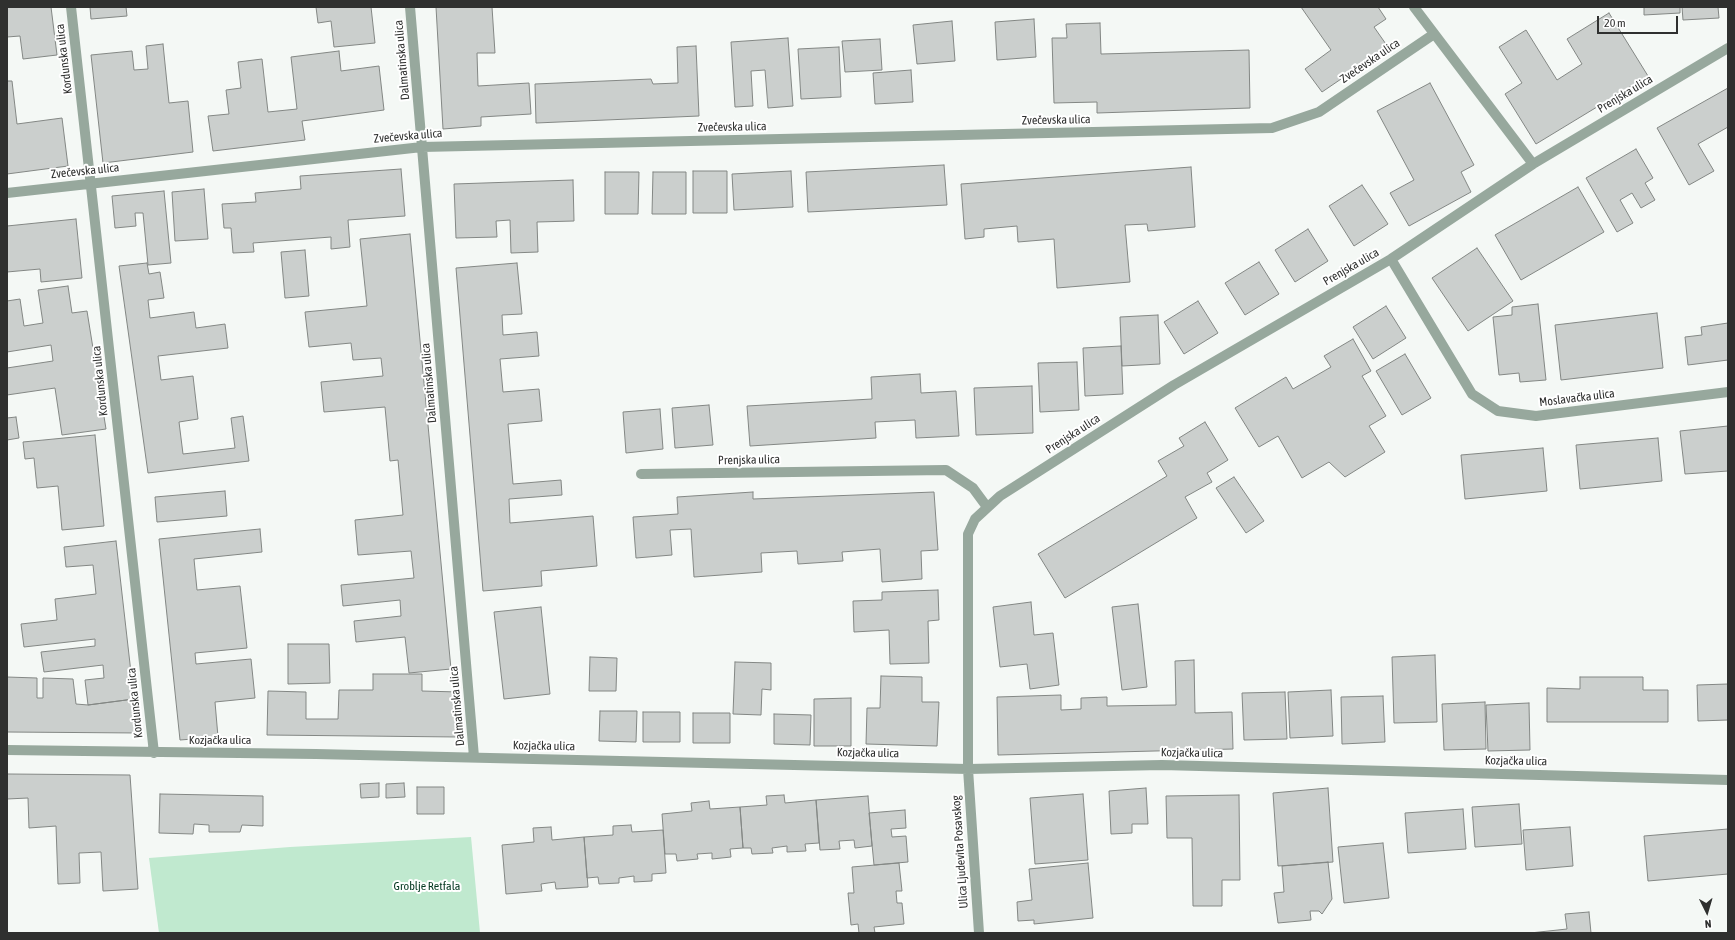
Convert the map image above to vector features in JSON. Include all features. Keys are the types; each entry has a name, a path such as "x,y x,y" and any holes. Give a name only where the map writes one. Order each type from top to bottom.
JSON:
{"street":[{"name":"Kordunska ulica","path":"71,7 92,183 154,753"},
{"name":"Dalmatinska ulica","path":"410,7 474,757"},
{"path":"1414,7 1533,164"},
{"name":"Zvečevska ulica","path":"7,192 422,147 1272,128 1319,112 1434,34"},
{"name":"Prenjska ulica","path":"968,769 968,534 975,519 987,507 1000,496 1174,385 1391,259 1533,164 1728,48"},
{"name":"Moslavačka ulica","path":"1391,259 1472,394 1498,411 1536,416 1728,392"},
{"name":"Prenjska ulica","path":"641,474 946,470 973,488 987,507"},
{"name":"Kozjačka ulica","path":"7,750 474,757 968,769 1170,766 1728,780"},
{"name":"Ulica Ljudevita Posavskog","path":"968,769 979,933"}],"green space":[{"name":"Groblje Retfala","path":"471,837 480,933 159,933 149,858 290,847"}],"building":[{"path":"7,7 51,7 57,55 23,59 20,36 7,37"},
{"path":"90,7 126,7 127,16 91,19"},
{"path":"316,7 371,7 375,43 334,47 331,21 318,23"},
{"path":"436,7 492,7 495,53 477,53 478,86 529,83 531,114 481,117 481,126 443,129"},
{"path":"1301,7 1378,7 1386,19 1374,27 1388,47 1322,92 1305,69 1331,50"},
{"path":"1644,7 1680,7 1680,13 1644,15"},
{"path":"1682,7 1718,7 1719,18 1683,20"},
{"path":"1609,13 1648,76 1536,144 1505,94 1522,83 1499,47 1526,30 1557,80 1582,64 1567,39"},
{"path":"1034,19 1036,57 997,60 995,22"},
{"path":"952,21 955,61 917,64 913,25"},
{"path":"1100,23 1101,54 1249,50 1250,108 1097,113 1097,102 1054,103 1052,38 1067,38 1066,24"},
{"path":"788,38 793,106 768,108 765,70 751,71 753,106 735,107 731,42"},
{"path":"880,39 882,70 845,72 842,41"},
{"path":"163,44 169,103 188,101 193,152 103,163 91,55 132,51 134,70 148,69 146,46"},
{"path":"696,46 699,116 536,123 535,84 651,79 653,84 678,83 677,47"},
{"path":"839,47 841,97 801,99 798,49"},
{"path":"339,51 341,71 379,66 384,110 302,121 305,140 213,151 208,116 229,114 226,90 241,88 238,62 262,59 268,112 297,109 291,57"},
{"path":"911,70 913,102 875,104 873,73"},
{"path":"7,81 12,81 17,124 62,118 68,166 7,174"},
{"path":"1430,83 1474,165 1461,172 1471,192 1409,226 1390,193 1414,180 1377,111"},
{"path":"1728,88 1728,127 1698,144 1714,171 1689,185 1657,128"},
{"path":"1636,149 1653,178 1645,183 1655,200 1641,208 1632,193 1620,200 1633,223 1617,232 1586,178"},
{"path":"944,165 947,205 808,212 806,172"},
{"path":"1191,167 1195,227 1148,231 1147,224 1125,225 1130,282 1057,288 1054,239 1018,242 1017,226 984,229 984,237 965,239 961,184"},
{"path":"401,169 405,216 348,220 350,247 331,249 331,237 253,243 254,252 233,253 231,228 224,228 222,204 256,202 255,193 301,189 300,176"},
{"path":"693,171 727,171 727,213 693,213"},
{"path":"791,171 793,207 734,210 732,174"},
{"path":"605,172 639,172 638,214 605,214"},
{"path":"653,172 686,172 686,214 652,214"},
{"path":"573,180 574,221 537,222 538,252 511,253 510,220 496,221 497,237 456,238 454,184"},
{"path":"1362,185 1388,224 1354,246 1329,206"},
{"path":"1578,187 1604,232 1521,280 1495,235"},
{"path":"204,189 208,239 175,241 172,192"},
{"path":"164,191 171,263 148,265 143,213 135,213 136,226 115,228 112,196"},
{"path":"76,219 82,278 41,282 40,269 7,272 7,226"},
{"path":"1308,229 1328,261 1295,282 1275,250"},
{"path":"410,234 451,669 409,673 405,637 356,642 354,621 401,616 400,600 343,606 341,585 414,578 411,551 358,555 355,520 403,515 398,460 390,461 385,407 324,412 321,382 383,376 381,358 353,360 351,343 309,347 305,312 367,306 360,239"},
{"path":"1477,248 1513,301 1468,331 1432,278"},
{"path":"305,250 309,296 285,298 281,252"},
{"path":"1259,262 1279,294 1245,315 1225,283"},
{"path":"147,263 149,274 160,272 164,298 148,300 150,318 194,312 196,328 225,324 228,348 158,356 161,380 193,376 198,419 179,422 183,454 235,448 231,418 243,416 249,461 148,473 119,266"},
{"path":"517,263 522,314 502,315 503,335 537,332 539,356 500,359 503,392 539,389 542,421 508,424 513,484 561,480 562,495 509,499 510,523 593,516 597,566 541,571 542,586 483,591 456,268"},
{"path":"68,286 72,313 87,311 106,429 62,435 55,388 7,395 7,368 53,361 51,345 7,352 7,301 20,299 24,326 43,323 38,290"},
{"path":"1198,301 1218,333 1184,354 1164,322"},
{"path":"1538,304 1546,380 1520,382 1519,373 1499,375 1493,317 1512,315 1512,307"},
{"path":"1386,306 1406,338 1373,359 1353,327"},
{"path":"1657,313 1663,368 1561,380 1555,325"},
{"path":"1158,315 1160,364 1122,366 1120,317"},
{"path":"1728,323 1728,360 1688,365 1685,337 1702,335 1701,327"},
{"path":"1353,339 1371,371 1362,376 1386,416 1369,426 1385,452 1345,477 1329,462 1302,478 1278,436 1259,447 1235,408 1286,377 1293,389 1331,367 1324,356"},
{"path":"1121,346 1123,394 1085,396 1083,348"},
{"path":"1405,354 1431,398 1402,415 1376,371"},
{"path":"1077,362 1079,410 1040,412 1038,363"},
{"path":"920,374 921,393 956,391 959,436 916,438 915,420 875,422 876,438 750,446 747,406 872,399 871,377"},
{"path":"1032,386 1033,433 976,435 974,388"},
{"path":"709,405 713,445 675,448 672,408"},
{"path":"660,409 663,449 626,453 623,412"},
{"path":"16,417 19,438 7,440 7,418"},
{"path":"1205,422 1228,460 1207,473 1212,482 1185,497 1197,518 1065,598 1038,554 1167,476 1158,461 1184,446 1179,438"},
{"path":"1728,426 1728,471 1685,474 1680,431"},
{"path":"95,435 104,526 62,530 58,486 37,488 34,458 25,459 23,442"},
{"path":"1658,438 1662,481 1580,489 1576,445"},
{"path":"1543,448 1547,491 1465,499 1461,455"},
{"path":"1234,477 1264,521 1246,533 1216,488"},
{"path":"225,491 227,516 157,522 155,497"},
{"path":"753,492 753,499 934,492 938,550 921,551 922,579 882,582 880,549 842,552 843,561 798,564 797,551 761,553 762,572 694,577 691,529 670,530 672,555 636,558 633,517 678,514 677,497"},
{"path":"260,529 262,552 194,559 197,590 240,586 247,648 195,653 196,664 251,659 255,698 215,702 218,737 180,740 159,539"},
{"path":"116,541 134,699 88,705 85,680 104,678 103,665 44,672 41,652 95,646 95,639 24,647 21,624 57,620 55,599 96,594 93,565 66,567 64,547"},
{"path":"938,590 939,620 928,621 929,663 890,664 889,630 854,632 853,601 882,600 882,592"},
{"path":"1031,602 1034,635 1053,633 1059,685 1030,689 1027,664 1000,667 993,607"},
{"path":"1138,604 1147,687 1122,690 1112,607"},
{"path":"541,607 550,694 504,699 494,612"},
{"path":"288,644 329,644 330,683 288,684"},
{"path":"1435,655 1437,722 1394,723 1392,657"},
{"path":"590,657 617,658 616,691 589,691"},
{"path":"1194,660 1195,713 1232,712 1233,749 998,755 997,697 1061,695 1061,710 1081,709 1081,698 1107,697 1107,706 1176,705 1175,661"},
{"path":"735,662 771,663 771,690 762,689 761,715 733,714"},
{"path":"373,674 422,674 422,691 459,692 458,737 267,735 268,691 306,692 306,719 338,719 339,690 373,690"},
{"path":"881,676 922,677 922,702 939,702 937,746 866,744 867,708 880,708"},
{"path":"7,677 37,678 37,698 43,698 43,678 73,679 76,704 88,705 134,699 139,733 7,732"},
{"path":"1580,677 1643,677 1643,690 1668,690 1668,722 1547,722 1547,688 1580,689"},
{"path":"1728,684 1728,720 1698,721 1697,685"},
{"path":"1331,690 1333,736 1290,738 1288,692"},
{"path":"1285,692 1287,739 1244,740 1242,693"},
{"path":"1383,696 1385,742 1342,744 1341,697"},
{"path":"851,698 851,746 814,746 814,699"},
{"path":"1485,702 1486,749 1444,750 1442,704"},
{"path":"1529,703 1530,750 1488,751 1486,705"},
{"path":"600,711 637,711 636,742 599,741"},
{"path":"643,712 680,712 680,742 643,742"},
{"path":"693,713 730,713 730,743 693,743"},
{"path":"774,714 811,715 810,745 774,744"},
{"path":"7,774 130,775 138,889 103,891 101,852 79,853 80,883 58,884 56,826 29,828 28,798 7,799"},
{"path":"379,783 379,797 361,798 360,784"},
{"path":"404,783 405,797 386,798 386,784"},
{"path":"417,787 444,787 444,814 417,814"},
{"path":"1146,788 1148,824 1132,824 1132,833 1111,834 1109,791"},
{"path":"1328,788 1333,862 1278,866 1273,793"},
{"path":"160,794 263,796 263,826 242,825 240,832 209,832 209,825 194,824 193,834 159,833"},
{"path":"1083,794 1088,860 1035,864 1030,798"},
{"path":"784,795 785,803 816,800 819,843 805,844 806,851 787,852 787,846 772,848 773,853 752,854 751,848 743,848 740,807 767,805 766,796"},
{"path":"1239,795 1240,880 1222,880 1222,906 1193,906 1192,838 1167,838 1166,796"},
{"path":"868,796 872,846 855,848 854,840 839,841 840,849 820,850 816,800"},
{"path":"709,801 710,809 740,807 743,848 730,849 731,857 712,859 712,853 697,854 698,859 677,861 676,854 665,854 662,814 692,811 691,803"},
{"path":"1519,804 1522,844 1475,847 1472,807"},
{"path":"1463,809 1466,849 1408,853 1405,813"},
{"path":"905,810 906,828 891,829 892,837 906,836 908,862 874,865 869,813"},
{"path":"631,825 632,832 663,830 666,873 652,874 652,881 634,882 634,876 619,878 619,883 599,884 598,877 587,878 584,837 613,835 613,826"},
{"path":"551,827 552,840 584,837 588,887 556,889 555,882 541,884 542,891 506,894 502,845 534,842 533,828"},
{"path":"1570,827 1573,866 1526,870 1523,830"},
{"path":"1728,829 1728,874 1648,881 1644,836"},
{"path":"1383,843 1389,898 1344,903 1338,847"},
{"path":"1328,862 1332,899 1322,914 1319,911 1310,911 1311,920 1278,923 1274,893 1284,892 1282,866"},
{"path":"899,863 902,891 896,891 897,903 902,903 904,924 874,927 875,933 859,933 858,924 851,925 848,893 854,893 852,867"},
{"path":"1088,863 1093,918 1034,924 1034,920 1018,921 1017,902 1032,900 1029,869"},
{"path":"1589,912 1591,933 1530,933 1567,929 1565,914"}]}
